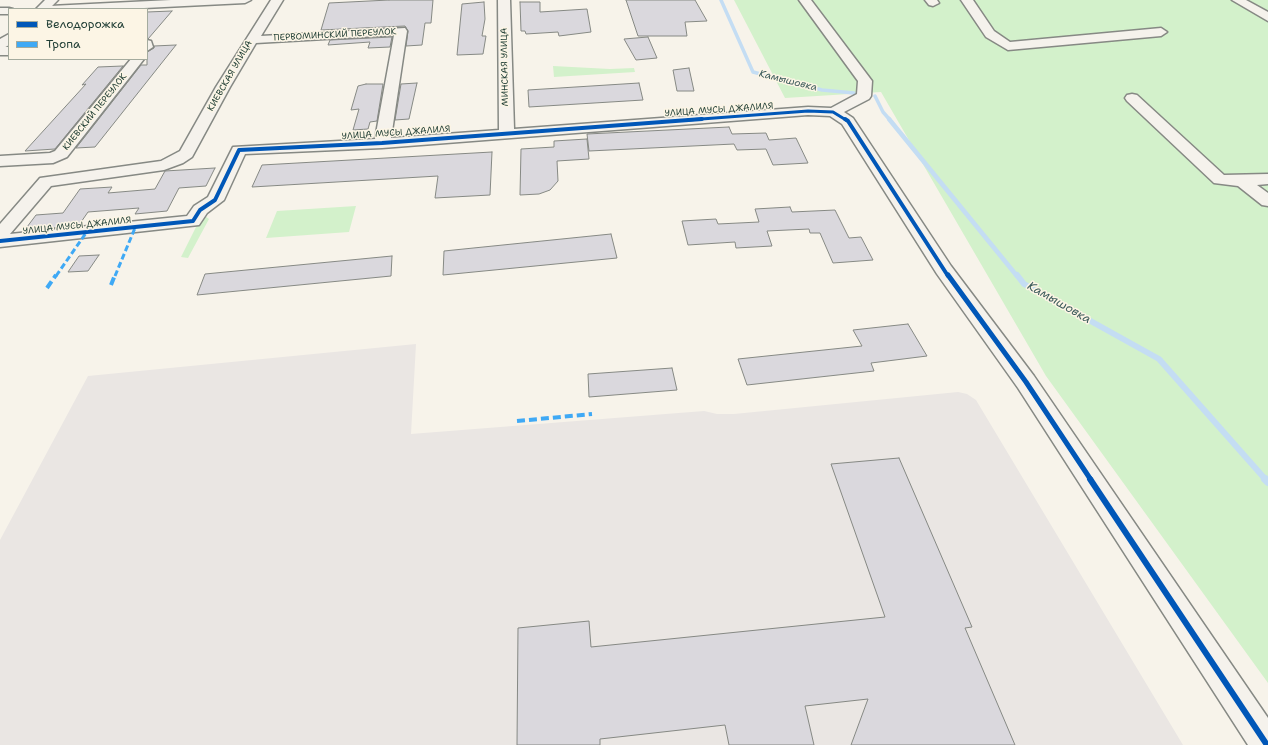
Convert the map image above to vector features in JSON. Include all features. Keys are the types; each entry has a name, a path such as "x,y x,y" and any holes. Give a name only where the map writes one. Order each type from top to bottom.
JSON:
{"street":[{"path":"43,8 52,0"},
{"path":"72,8 245,0"},
{"name":"КИЕВСКАЯ УЛИЦА","path":"186,154 251,40 277,0"},
{"name":"МИНСКАЯ УЛИЦА","path":"504,0 507,134"},
{"path":"805,0 865,81 864,96 833,112"},
{"path":"967,0 990,34 1008,46 1082,38 1161,32"},
{"path":"1238,0 1268,17"},
{"name":"ПЕРВОМИНСКИЙ ПЕРЕУЛОК","path":"251,40 401,31 382,143"},
{"path":"0,46 8,39"},
{"name":"КИЕВСКИЙ ПЕРЕУЛОК","path":"0,161 53,158 61,154 137,60"},
{"path":"1132,98 1220,180 1242,181 1268,179"},
{"name":"УЛИЦА МУСЫ ДЖАЛИЛЯ","path":"0,241 193,222 200,210 214,200 239,150 382,143 808,111 833,112"},
{"path":"833,112 848,121 944,270 1026,382 1267,745"},
{"name":"УЛИЦА МУСЫ ДЖАЛИЛЯ","path":"0,235 46,182 164,165 177,160 186,154"},
{"path":"1242,181 1268,201"}],"shaded area":[{"path":"416,344 411,434 704,411 717,414 734,414 958,392 967,394 976,400 1183,745 0,745 0,540 88,376"}],"green space":[{"path":"734,0 1268,0 1268,683 1046,376 881,92 785,98"},
{"path":"553,66 610,69 634,68 635,72 554,77"},
{"path":"356,206 349,232 266,238 277,211"},
{"path":"205,216 209,219 188,258 181,257 201,217"}],"building":[{"path":"389,0 433,0 431,23 425,23 422,45 406,46 408,31 405,26 321,30 329,3"},
{"path":"626,0 695,0 707,21 685,22 687,36 638,36"},
{"path":"484,2 485,19 482,36 486,36 483,54 457,55 462,4"},
{"path":"520,2 540,2 540,12 587,9 591,32 559,36 558,32 526,34 525,31 521,31"},
{"path":"172,11 148,39 148,12"},
{"path":"392,37 390,47 368,48 370,42 328,45 330,40"},
{"path":"648,37 657,58 636,60 624,39"},
{"path":"176,45 95,147 76,148 141,65 147,65 148,51 154,48 154,46"},
{"path":"123,66 55,149 25,151 86,84 82,85 98,67"},
{"path":"689,68 694,91 677,91 673,70"},
{"path":"417,83 409,119 395,120 401,84"},
{"path":"639,83 643,100 529,107 528,90"},
{"path":"366,84 383,84 377,121 370,122 368,129 353,130 359,109 351,110 358,86"},
{"path":"729,127 732,134 766,133 769,140 796,138 808,163 773,165 766,149 737,150 734,144 589,151 587,134"},
{"path":"587,139 589,159 557,161 558,181 550,190 539,194 520,195 521,149 554,147 554,141"},
{"path":"492,152 490,195 435,198 438,176 252,187 262,165"},
{"path":"215,168 206,186 179,188 167,211 135,214 139,208 88,212 79,225 24,231 36,215 63,213 80,189 112,187 108,193 155,189 165,171"},
{"path":"790,207 792,212 835,210 849,238 861,237 873,260 833,263 820,233 810,233 809,229 767,231 772,246 736,248 735,242 688,245 682,221 716,219 718,224 759,222 755,209"},
{"path":"611,234 617,258 443,275 444,251"},
{"path":"99,255 88,271 68,272 79,256"},
{"path":"392,256 391,276 197,295 205,274"},
{"path":"908,324 927,356 871,363 874,371 747,385 738,359 862,346 853,330"},
{"path":"672,368 677,390 589,397 588,374"},
{"path":"899,458 972,627 965,628 1015,745 851,745 868,699 805,706 814,745 729,745 725,725 600,739 600,745 517,745 518,628 589,621 591,647 885,617 831,464"}],"waterway":[{"name":"Камышовка","path":"721,0 753,72 822,90 854,93"},
{"name":"Камышовка","path":"875,96 883,112 890,120"},
{"name":"Камышовка","path":"889,119 1017,276"},
{"name":"Камышовка","path":"1017,275 1024,284 1159,359 1266,480"}],"marked path":[{"path":"111,285 135,228"},
{"path":"47,288 86,233"},
{"path":"517,421 592,414"}],"cycle path":[{"path":"0,241 193,221 200,210 215,200 239,150 382,143 808,111 833,112 848,121 944,270 1026,382 1267,745"}]}
